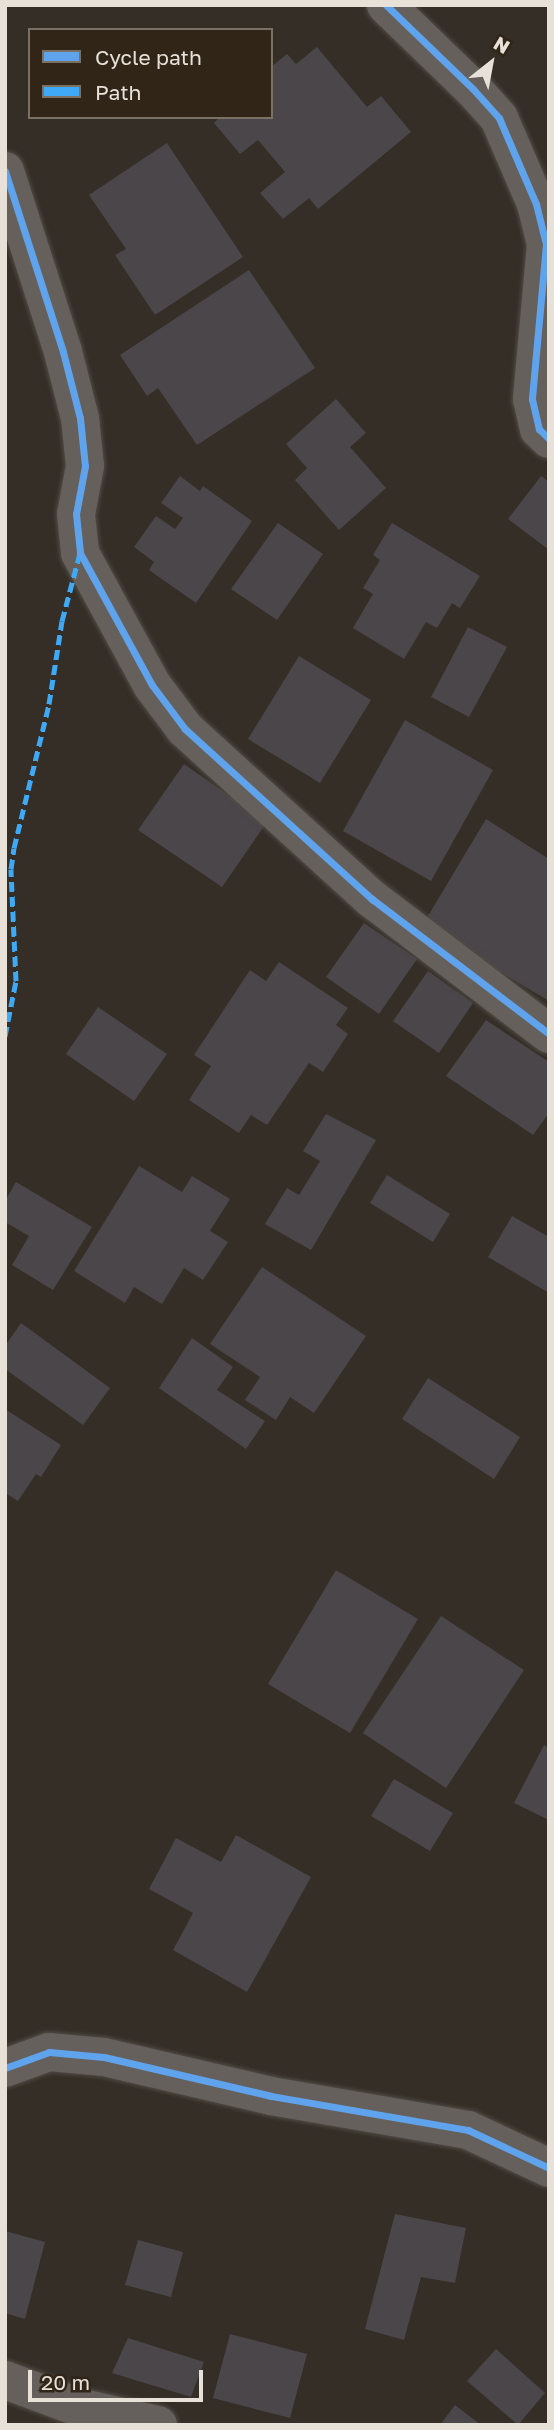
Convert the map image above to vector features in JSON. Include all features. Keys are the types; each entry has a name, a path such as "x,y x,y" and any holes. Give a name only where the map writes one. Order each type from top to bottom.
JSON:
{"street":[{"path":"386,5 474,89 499,118 536,204 547,244 532,399 539,429 549,439"},
{"path":"5,171 63,352 80,418 85,466 76,514 80,553 152,685 185,729 372,899 549,1034"},
{"path":"5,2068 17,2061 49,2052 104,2057 271,2096 468,2130 549,2168"},
{"path":"5,2380 78,2407 158,2425"}],"building":[{"path":"317,47 367,107 381,96 411,132 318,209 309,198 283,219 260,193 285,172 258,140 240,154 214,123 218,119 273,119 273,65 287,54 296,64"},
{"path":"167,143 243,257 155,315 115,255 126,249 89,195"},
{"path":"249,270 315,368 197,445 158,388 147,396 120,355"},
{"path":"336,399 366,433 350,447 386,488 339,530 295,480 307,468 286,444"},
{"path":"180,476 200,491 203,486 252,521 196,603 149,570 154,562 134,547 156,516 175,529 183,518 161,503"},
{"path":"541,476 549,482 549,550 508,519"},
{"path":"278,523 323,554 277,620 231,589"},
{"path":"392,523 480,576 460,608 452,603 437,628 426,622 404,659 353,628 373,594 363,588 380,560 373,555"},
{"path":"468,627 507,647 469,717 431,697"},
{"path":"299,656 371,700 320,783 248,739"},
{"path":"405,720 493,770 431,881 343,831"},
{"path":"184,764 267,822 222,887 138,830"},
{"path":"486,819 549,859 549,1001 422,926"},
{"path":"364,923 417,959 379,1014 326,977"},
{"path":"279,962 348,1008 336,1025 348,1034 323,1072 309,1063 267,1125 251,1115 239,1133 189,1100 211,1066 194,1055 250,970 266,981"},
{"path":"428,971 473,1003 439,1053 393,1021"},
{"path":"98,1007 167,1054 134,1101 66,1054"},
{"path":"486,1020 549,1062 549,1113 533,1135 446,1076"},
{"path":"326,1114 376,1140 311,1250 265,1224 287,1188 299,1195 320,1161 303,1151"},
{"path":"139,1166 182,1192 192,1176 230,1199 210,1231 228,1242 203,1280 184,1268 162,1304 134,1287 125,1303 74,1271"},
{"path":"387,1175 450,1214 433,1242 370,1203"},
{"path":"16,1182 92,1227 53,1290 12,1265 29,1236 5,1222 5,1201"},
{"path":"512,1216 549,1237 549,1293 488,1257"},
{"path":"262,1267 366,1336 314,1413 290,1397 276,1420 245,1400 260,1377 210,1344"},
{"path":"21,1323 110,1388 83,1425 5,1369 5,1346"},
{"path":"192,1338 233,1367 217,1390 265,1421 246,1449 159,1388"},
{"path":"428,1378 520,1437 494,1479 402,1419"},
{"path":"5,1409 61,1445 41,1477 36,1474 18,1501 5,1493"},
{"path":"336,1570 418,1619 350,1733 268,1684"},
{"path":"441,1616 524,1670 446,1788 363,1733"},
{"path":"544,1745 549,1748 549,1820 514,1803"},
{"path":"394,1779 453,1813 430,1851 371,1816"},
{"path":"236,1835 311,1877 247,1992 173,1950 193,1913 149,1889 176,1838 221,1862"},
{"path":"395,2214 466,2228 455,2283 421,2277 404,2340 365,2329"},
{"path":"5,2231 45,2242 25,2319 5,2313"},
{"path":"138,2240 183,2252 171,2297 125,2285"},
{"path":"230,2334 307,2354 290,2418 213,2398"},
{"path":"128,2338 204,2362 191,2397 112,2373"},
{"path":"496,2349 545,2393 518,2425 467,2381"},
{"path":"455,2405 481,2425 440,2425"}],"marked path":[{"path":"5,1036 16,981 11,869 14,848 49,704 62,621 80,553"}],"cycle path":[{"path":"386,5 473,89 499,118 536,204 546,244 532,399 539,429 549,439"},
{"path":"5,171 63,352 80,418 85,466 76,514 80,553 152,685 185,729 372,899 549,1034"},
{"path":"5,2068 49,2052 104,2057 271,2096 468,2130 549,2168"}]}
